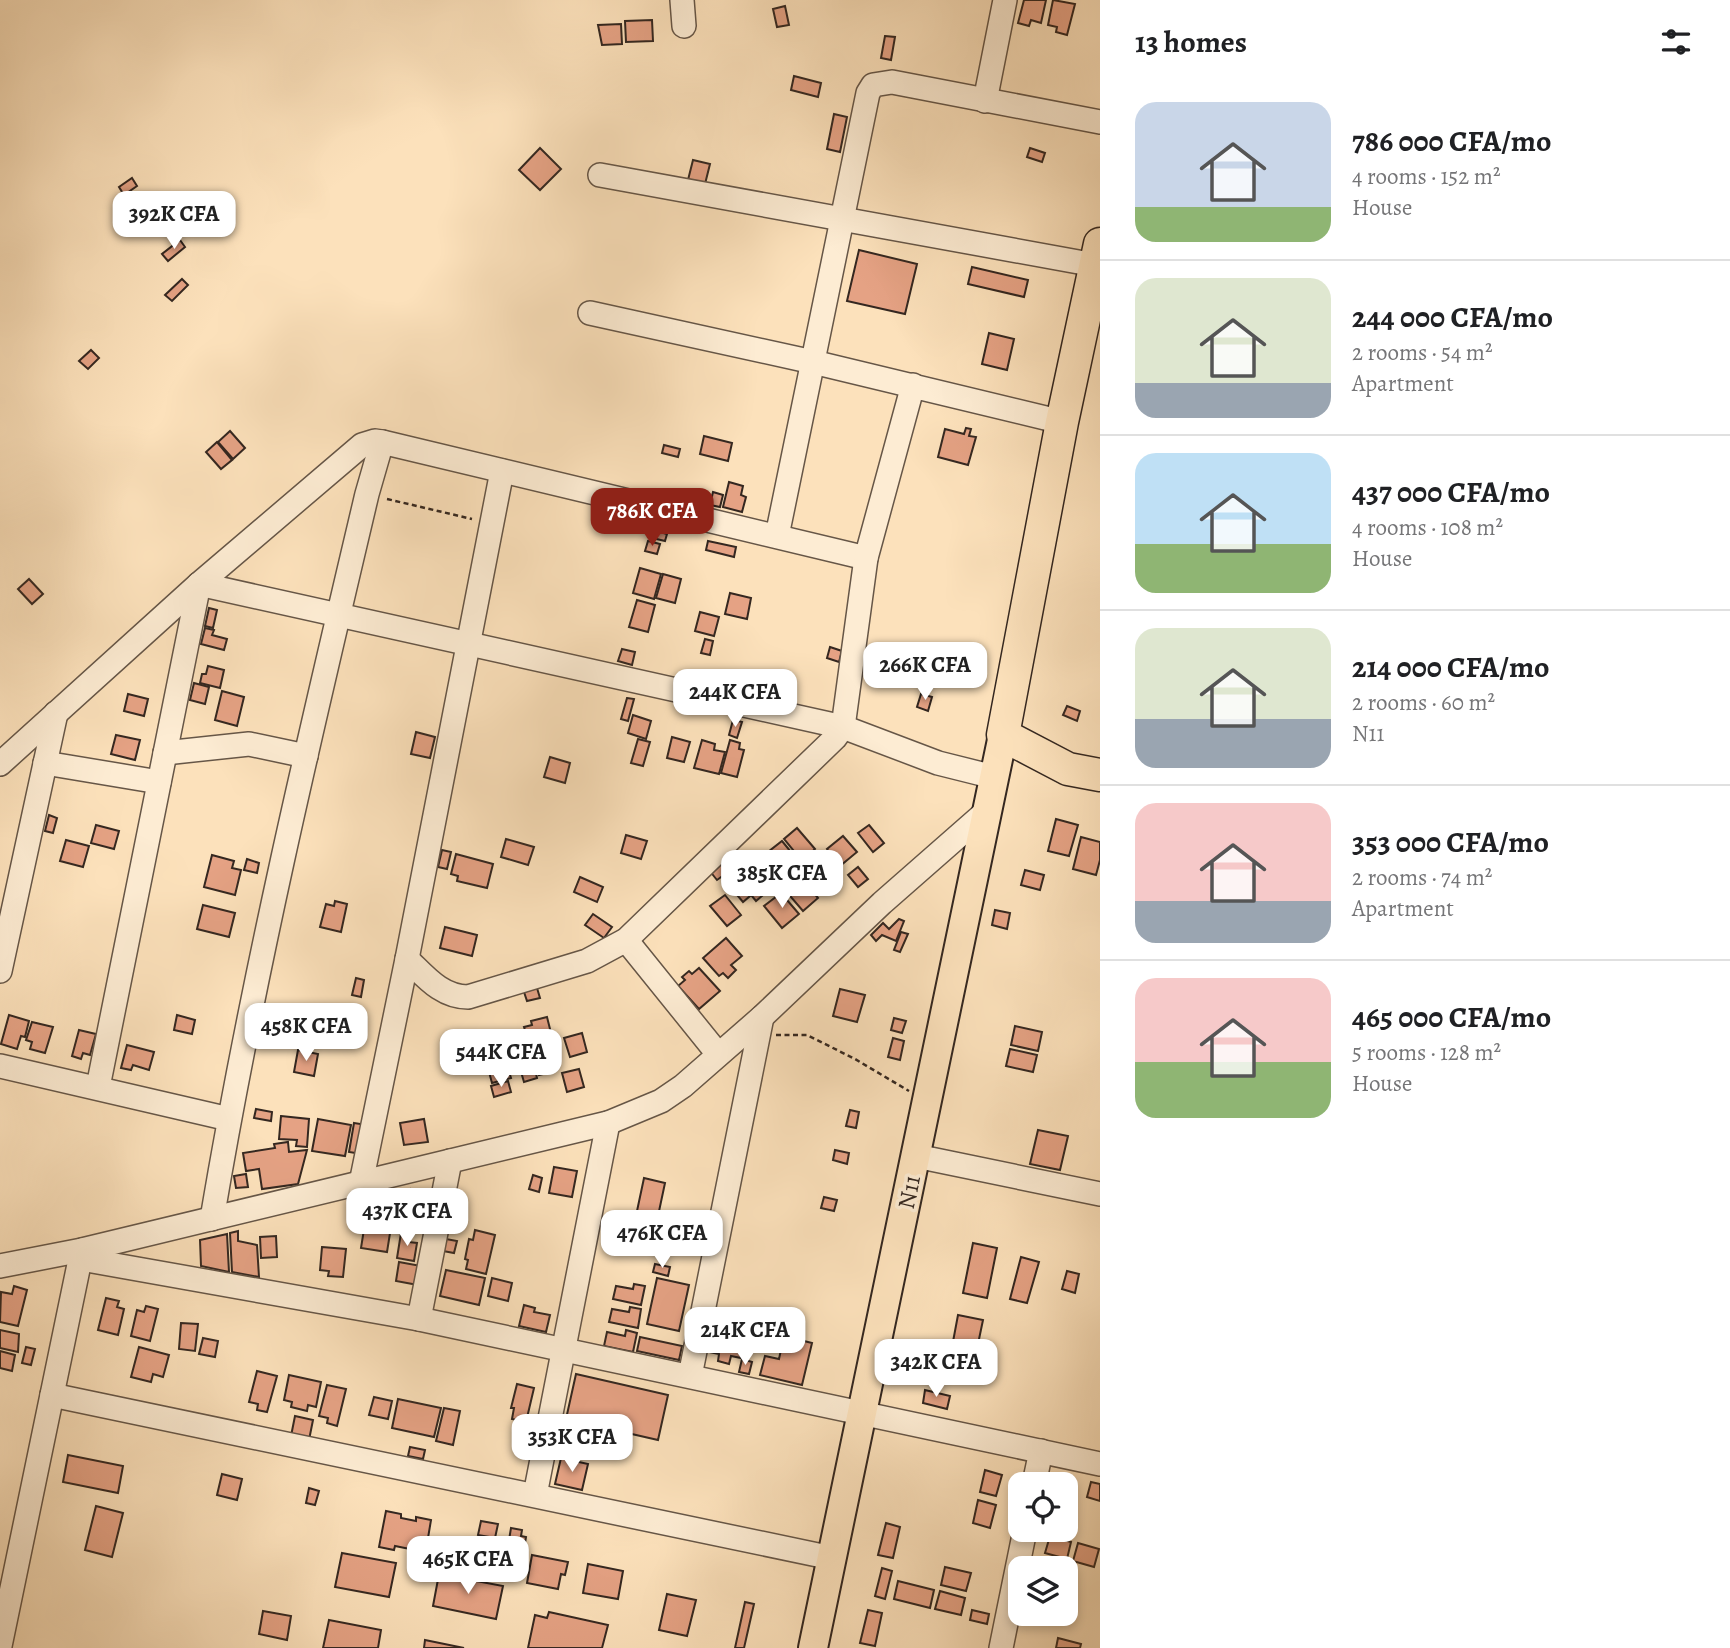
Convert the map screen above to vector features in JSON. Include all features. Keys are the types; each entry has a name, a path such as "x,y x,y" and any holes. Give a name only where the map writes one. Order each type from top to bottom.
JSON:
{"highway":[{"path":"1098,254 1062,422 1003,736 1068,769 1100,775"}],"main road":[{"name":"N11","path":"813,1648 1003,736"}],"street":[{"path":"682,0 684,26"},
{"path":"985,101 1005,0"},
{"path":"777,536 841,219 868,93 873,85 892,82 1100,122"},
{"path":"600,175 841,219 1098,254"},
{"path":"590,313 913,385 1062,422"},
{"path":"407,959 444,992 452,996 467,997 587,961 626,940 835,738 843,727 866,558 913,385"},
{"path":"4,752 57,713 199,584 362,445 375,441 866,558"},
{"path":"212,1219 229,1119 283,857 366,494 382,442"},
{"path":"361,1183 502,471"},
{"path":"199,584 843,727 939,763 995,776"},
{"path":"98,1087 199,584"},
{"path":"0,971 57,713"},
{"path":"165,753 249,744 306,756"},
{"path":"46,763 159,782"},
{"path":"0,1266 82,1255 212,1219 608,1123 661,1101 683,1086 718,1054 760,1026 882,903 988,810"},
{"path":"626,940 718,1054"},
{"path":"690,1376 760,1026"},
{"path":"0,1066 229,1119"},
{"path":"535,1495 608,1123"},
{"path":"916,1156 1100,1194"},
{"path":"419,1319 450,1161"},
{"path":"82,1255 564,1348 1100,1464"},
{"path":"0,1646 82,1255"},
{"path":"52,1395 832,1558"},
{"path":"1037,1472 1041,1451"},
{"path":"1001,1648 1023,1542"}],"path":[{"path":"366,494 492,524"},
{"path":"760,1026 807,1035 855,1059 927,1102"}],"building":[{"path":"1024,0 1046,0 1041,23 1031,20 1029,26 1018,23"},
{"path":"1053,0 1075,4 1067,35 1056,32 1057,27 1048,25"},
{"path":"785,6 789,25 777,27 773,9"},
{"path":"652,20 653,41 626,42 625,21"},
{"path":"621,24 622,44 602,45 598,25"},
{"path":"885,36 895,37 891,60 881,58"},
{"path":"794,76 821,83 818,97 791,90"},
{"path":"834,114 847,117 840,152 827,149"},
{"path":"540,148 561,169 540,190 519,170"},
{"path":"1030,148 1045,153 1042,162 1027,157"},
{"path":"693,160 710,164 705,184 688,180"},
{"path":"132,178 137,186 124,195 119,187"},
{"path":"180,240 185,247 168,261 162,254"},
{"path":"859,250 917,264 905,314 847,301"},
{"path":"972,267 1028,280 1024,297 968,284"},
{"path":"182,279 188,285 172,301 165,295"},
{"path":"989,333 1014,339 1007,370 982,364"},
{"path":"91,350 99,358 88,369 79,361"},
{"path":"966,428 971,429 969,436 976,437 968,465 938,457 945,429 964,434"},
{"path":"230,431 245,448 233,459 218,442"},
{"path":"704,436 732,443 728,461 700,454"},
{"path":"217,442 232,460 221,469 206,452"},
{"path":"664,445 680,449 678,457 662,453"},
{"path":"729,482 743,486 741,495 746,497 742,512 723,507"},
{"path":"713,492 723,495 720,507 710,505"},
{"path":"649,529 667,534 665,541 648,537"},
{"path":"648,541 660,544 657,554 645,551"},
{"path":"708,541 736,547 734,557 706,550"},
{"path":"640,568 661,574 654,599 633,593"},
{"path":"663,574 681,579 675,603 656,598"},
{"path":"29,579 43,594 32,604 18,589"},
{"path":"730,593 751,598 747,619 725,614"},
{"path":"637,600 655,605 648,632 629,627"},
{"path":"209,608 217,610 213,628 205,626"},
{"path":"700,612 719,617 714,636 695,631"},
{"path":"205,628 214,630 212,635 227,639 224,650 201,644"},
{"path":"705,639 713,641 710,655 701,653"},
{"path":"830,647 842,651 839,662 827,658"},
{"path":"622,649 635,652 632,665 618,661"},
{"path":"208,666 224,670 220,688 200,683"},
{"path":"194,683 209,687 205,704 190,700"},
{"path":"222,691 244,697 237,726 215,720"},
{"path":"128,694 148,699 144,716 124,711"},
{"path":"921,694 932,697 928,711 917,707"},
{"path":"627,698 634,699 628,721 621,719"},
{"path":"1067,706 1080,711 1077,721 1063,715"},
{"path":"633,715 651,721 646,739 628,733"},
{"path":"733,720 742,722 737,738 729,735"},
{"path":"416,732 435,737 430,758 411,754"},
{"path":"116,735 140,740 135,760 111,754"},
{"path":"672,737 690,742 684,762 667,758"},
{"path":"638,739 650,742 643,766 631,763"},
{"path":"702,740 715,744 714,750 725,752 719,774 694,768"},
{"path":"730,740 740,743 739,749 744,750 737,777 721,773"},
{"path":"550,757 570,763 565,783 544,777"},
{"path":"49,815 57,818 53,833 45,831"},
{"path":"1056,819 1078,825 1069,856 1048,851"},
{"path":"96,825 119,831 114,849 91,843"},
{"path":"869,825 884,843 873,852 858,833"},
{"path":"797,828 815,849 802,861 784,839"},
{"path":"626,835 647,841 641,859 621,853"},
{"path":"843,836 857,852 840,866 827,849"},
{"path":"1081,837 1100,842 1100,860 1096,875 1073,869"},
{"path":"506,839 534,847 528,865 501,857"},
{"path":"66,840 89,846 83,867 60,861"},
{"path":"782,841 800,863 786,875 768,852"},
{"path":"442,850 451,852 447,869 438,867"},
{"path":"456,854 493,864 487,888 457,881 458,876 451,874"},
{"path":"767,854 786,876 773,886 757,868 762,864 759,860"},
{"path":"212,855 234,861 232,868 241,870 235,895 204,887"},
{"path":"812,856 824,871 809,883 797,869"},
{"path":"247,859 259,863 257,873 244,870"},
{"path":"720,861 728,872 717,880 709,870"},
{"path":"858,867 868,879 858,887 848,875"},
{"path":"753,868 770,889 756,901 738,879"},
{"path":"1025,870 1044,875 1040,890 1021,885"},
{"path":"800,876 818,898 803,911 784,889"},
{"path":"580,877 603,887 597,902 574,892"},
{"path":"740,883 750,896 743,902 732,889"},
{"path":"781,893 799,914 782,928 764,906"},
{"path":"725,895 741,915 727,926 710,906"},
{"path":"335,901 347,904 341,932 320,927 326,904 334,906"},
{"path":"203,905 235,913 229,937 197,929"},
{"path":"995,910 1010,913 1007,929 992,925"},
{"path":"593,914 612,927 604,938 585,925"},
{"path":"899,919 904,921 896,941 882,935 876,941 871,935 883,923 889,929"},
{"path":"445,927 477,935 472,956 440,948"},
{"path":"901,932 908,934 900,952 894,950"},
{"path":"726,938 742,956 731,965 736,970 728,978 723,973 719,976 703,958"},
{"path":"699,968 720,991 699,1009 678,986 689,971 692,974"},
{"path":"356,978 364,980 361,997 352,995"},
{"path":"537,988 540,998 527,1001 524,992"},
{"path":"840,989 865,995 857,1022 833,1016"},
{"path":"9,1015 29,1021 25,1037 21,1036 17,1049 1,1044"},
{"path":"177,1015 195,1020 192,1034 174,1030"},
{"path":"547,1017 552,1037 529,1043 524,1027 532,1025 531,1021"},
{"path":"894,1018 906,1021 902,1033 891,1030"},
{"path":"32,1022 53,1027 45,1053 30,1049 32,1042 26,1040"},
{"path":"1015,1026 1042,1032 1038,1051 1011,1045"},
{"path":"79,1030 96,1034 90,1055 83,1053 81,1059 72,1056"},
{"path":"582,1033 587,1052 570,1057 564,1038"},
{"path":"893,1038 904,1041 900,1060 888,1057"},
{"path":"127,1045 154,1052 149,1070 133,1065 131,1070 121,1068"},
{"path":"548,1045 555,1071 539,1075 532,1049"},
{"path":"1010,1049 1037,1055 1033,1072 1006,1066"},
{"path":"298,1050 318,1054 314,1076 294,1072"},
{"path":"503,1052 511,1078 492,1083 485,1057"},
{"path":"533,1061 537,1078 524,1082 519,1065"},
{"path":"579,1069 584,1087 567,1092 562,1073"},
{"path":"508,1081 511,1092 494,1097 491,1086"},
{"path":"256,1109 272,1112 271,1121 254,1118"},
{"path":"850,1110 859,1112 856,1128 846,1126"},
{"path":"281,1116 309,1119 307,1147 296,1146 297,1140 279,1139"},
{"path":"318,1119 351,1125 345,1156 312,1151"},
{"path":"424,1119 428,1142 404,1145 400,1123"},
{"path":"354,1123 367,1125 362,1154 349,1152"},
{"path":"1038,1130 1068,1136 1060,1170 1030,1164"},
{"path":"288,1142 289,1152 307,1150 298,1184 262,1189 259,1169 246,1171 243,1153 275,1148 274,1144"},
{"path":"835,1150 849,1153 847,1164 833,1160"},
{"path":"554,1167 577,1171 572,1197 549,1193"},
{"path":"246,1174 248,1187 236,1188 234,1176"},
{"path":"533,1175 542,1178 539,1192 529,1189"},
{"path":"644,1178 665,1183 658,1216 637,1211"},
{"path":"411,1189 434,1193 430,1217 407,1213"},
{"path":"824,1197 837,1200 834,1211 821,1208"},
{"path":"371,1214 388,1217 386,1226 391,1227 387,1252 361,1248 365,1223 370,1223"},
{"path":"475,1230 495,1235 486,1274 466,1269 469,1239 473,1240"},
{"path":"238,1231 238,1241 257,1245 259,1277 232,1272 230,1233"},
{"path":"401,1233 410,1235 408,1242 417,1243 414,1261 397,1258"},
{"path":"227,1234 229,1272 201,1266 200,1240"},
{"path":"276,1236 277,1257 261,1258 260,1237"},
{"path":"446,1239 457,1241 454,1253 443,1251"},
{"path":"973,1243 997,1248 987,1298 963,1293"},
{"path":"322,1247 346,1249 343,1277 328,1276 329,1271 320,1270"},
{"path":"1021,1257 1039,1262 1027,1303 1010,1299"},
{"path":"399,1262 421,1266 418,1285 396,1281"},
{"path":"655,1264 670,1267 668,1276 653,1272"},
{"path":"446,1270 485,1278 479,1305 440,1296"},
{"path":"1067,1271 1079,1274 1075,1293 1062,1289"},
{"path":"492,1278 512,1283 508,1301 488,1296"},
{"path":"657,1278 689,1285 679,1331 647,1324"},
{"path":"634,1284 645,1286 641,1305 613,1299 616,1286 633,1289"},
{"path":"14,1286 27,1290 18,1326 0,1322 1,1292 12,1294"},
{"path":"106,1298 119,1301 117,1307 124,1309 118,1335 98,1330"},
{"path":"524,1305 535,1308 534,1312 550,1315 546,1332 519,1326"},
{"path":"146,1306 158,1309 150,1341 131,1336 137,1310 144,1312"},
{"path":"630,1307 641,1309 638,1328 609,1322 612,1309 629,1312"},
{"path":"958,1315 983,1320 973,1368 949,1363"},
{"path":"181,1323 198,1324 195,1351 179,1349"},
{"path":"713,1328 739,1333 738,1342 743,1343 741,1358 731,1356 729,1364 718,1361 719,1354 709,1352"},
{"path":"0,1330 19,1334 18,1352 0,1348"},
{"path":"626,1330 637,1333 633,1352 604,1346 607,1332 625,1336"},
{"path":"784,1336 812,1343 802,1385 760,1375 765,1356 779,1359"},
{"path":"640,1337 682,1346 679,1360 637,1351"},
{"path":"203,1338 218,1341 215,1357 199,1354"},
{"path":"26,1347 35,1349 31,1365 22,1363"},
{"path":"139,1347 169,1355 163,1377 153,1374 151,1382 131,1377"},
{"path":"0,1351 15,1355 12,1371 0,1368"},
{"path":"742,1359 752,1362 749,1374 739,1372"},
{"path":"257,1371 277,1376 267,1412 257,1410 258,1404 249,1402"},
{"path":"576,1374 668,1395 658,1440 566,1419"},
{"path":"289,1375 321,1382 316,1407 308,1405 307,1411 291,1407 292,1402 284,1400"},
{"path":"517,1384 534,1388 526,1422 512,1419 514,1408 511,1408"},
{"path":"327,1385 346,1389 337,1426 327,1423 328,1418 319,1416"},
{"path":"925,1390 950,1396 947,1409 923,1403"},
{"path":"374,1397 392,1401 388,1419 369,1415"},
{"path":"398,1399 441,1408 434,1437 392,1428"},
{"path":"444,1408 460,1411 453,1445 436,1441"},
{"path":"295,1416 313,1420 308,1445 290,1441"},
{"path":"564,1425 584,1430 578,1456 558,1452"},
{"path":"410,1447 425,1450 423,1459 408,1456"},
{"path":"68,1455 123,1466 118,1493 63,1482"},
{"path":"561,1458 588,1464 582,1490 555,1484"},
{"path":"985,1470 1002,1475 996,1496 980,1492"},
{"path":"222,1474 242,1479 237,1500 217,1495"},
{"path":"1091,1482 1100,1484 1100,1501 1087,1497"},
{"path":"309,1488 319,1491 315,1505 306,1503"},
{"path":"978,1500 996,1505 990,1528 973,1523"},
{"path":"96,1506 123,1513 112,1557 85,1550"},
{"path":"386,1511 416,1521 416,1517 431,1520 425,1556 395,1546 394,1550 379,1547"},
{"path":"481,1521 498,1524 495,1538 478,1535"},
{"path":"886,1523 900,1527 893,1558 878,1555"},
{"path":"511,1528 522,1530 521,1536 526,1537 525,1543 509,1540"},
{"path":"1048,1542 1071,1542 1068,1556 1045,1553"},
{"path":"1078,1543 1099,1549 1094,1567 1078,1562 1078,1556 1074,1556"},
{"path":"342,1553 396,1563 389,1597 335,1587"},
{"path":"532,1555 568,1562 565,1575 561,1574 558,1589 527,1583"},
{"path":"588,1564 623,1571 618,1599 583,1593"},
{"path":"945,1567 971,1573 966,1591 941,1585"},
{"path":"882,1568 892,1571 885,1599 875,1596"},
{"path":"439,1574 503,1586 496,1619 433,1606"},
{"path":"898,1581 934,1590 930,1608 894,1599"},
{"path":"940,1591 965,1598 961,1615 935,1609"},
{"path":"667,1594 696,1600 687,1636 659,1630"},
{"path":"745,1602 754,1604 744,1648 735,1648"},
{"path":"868,1610 882,1613 875,1646 860,1643"},
{"path":"972,1610 989,1614 987,1624 970,1620"},
{"path":"263,1611 291,1616 287,1640 259,1634"},
{"path":"549,1612 608,1625 602,1648 528,1648 535,1615 547,1618"},
{"path":"329,1620 381,1630 378,1648 323,1648"},
{"path":"1058,1638 1081,1644 1080,1648 1056,1648"},
{"path":"425,1640 464,1648 424,1648"}]}
